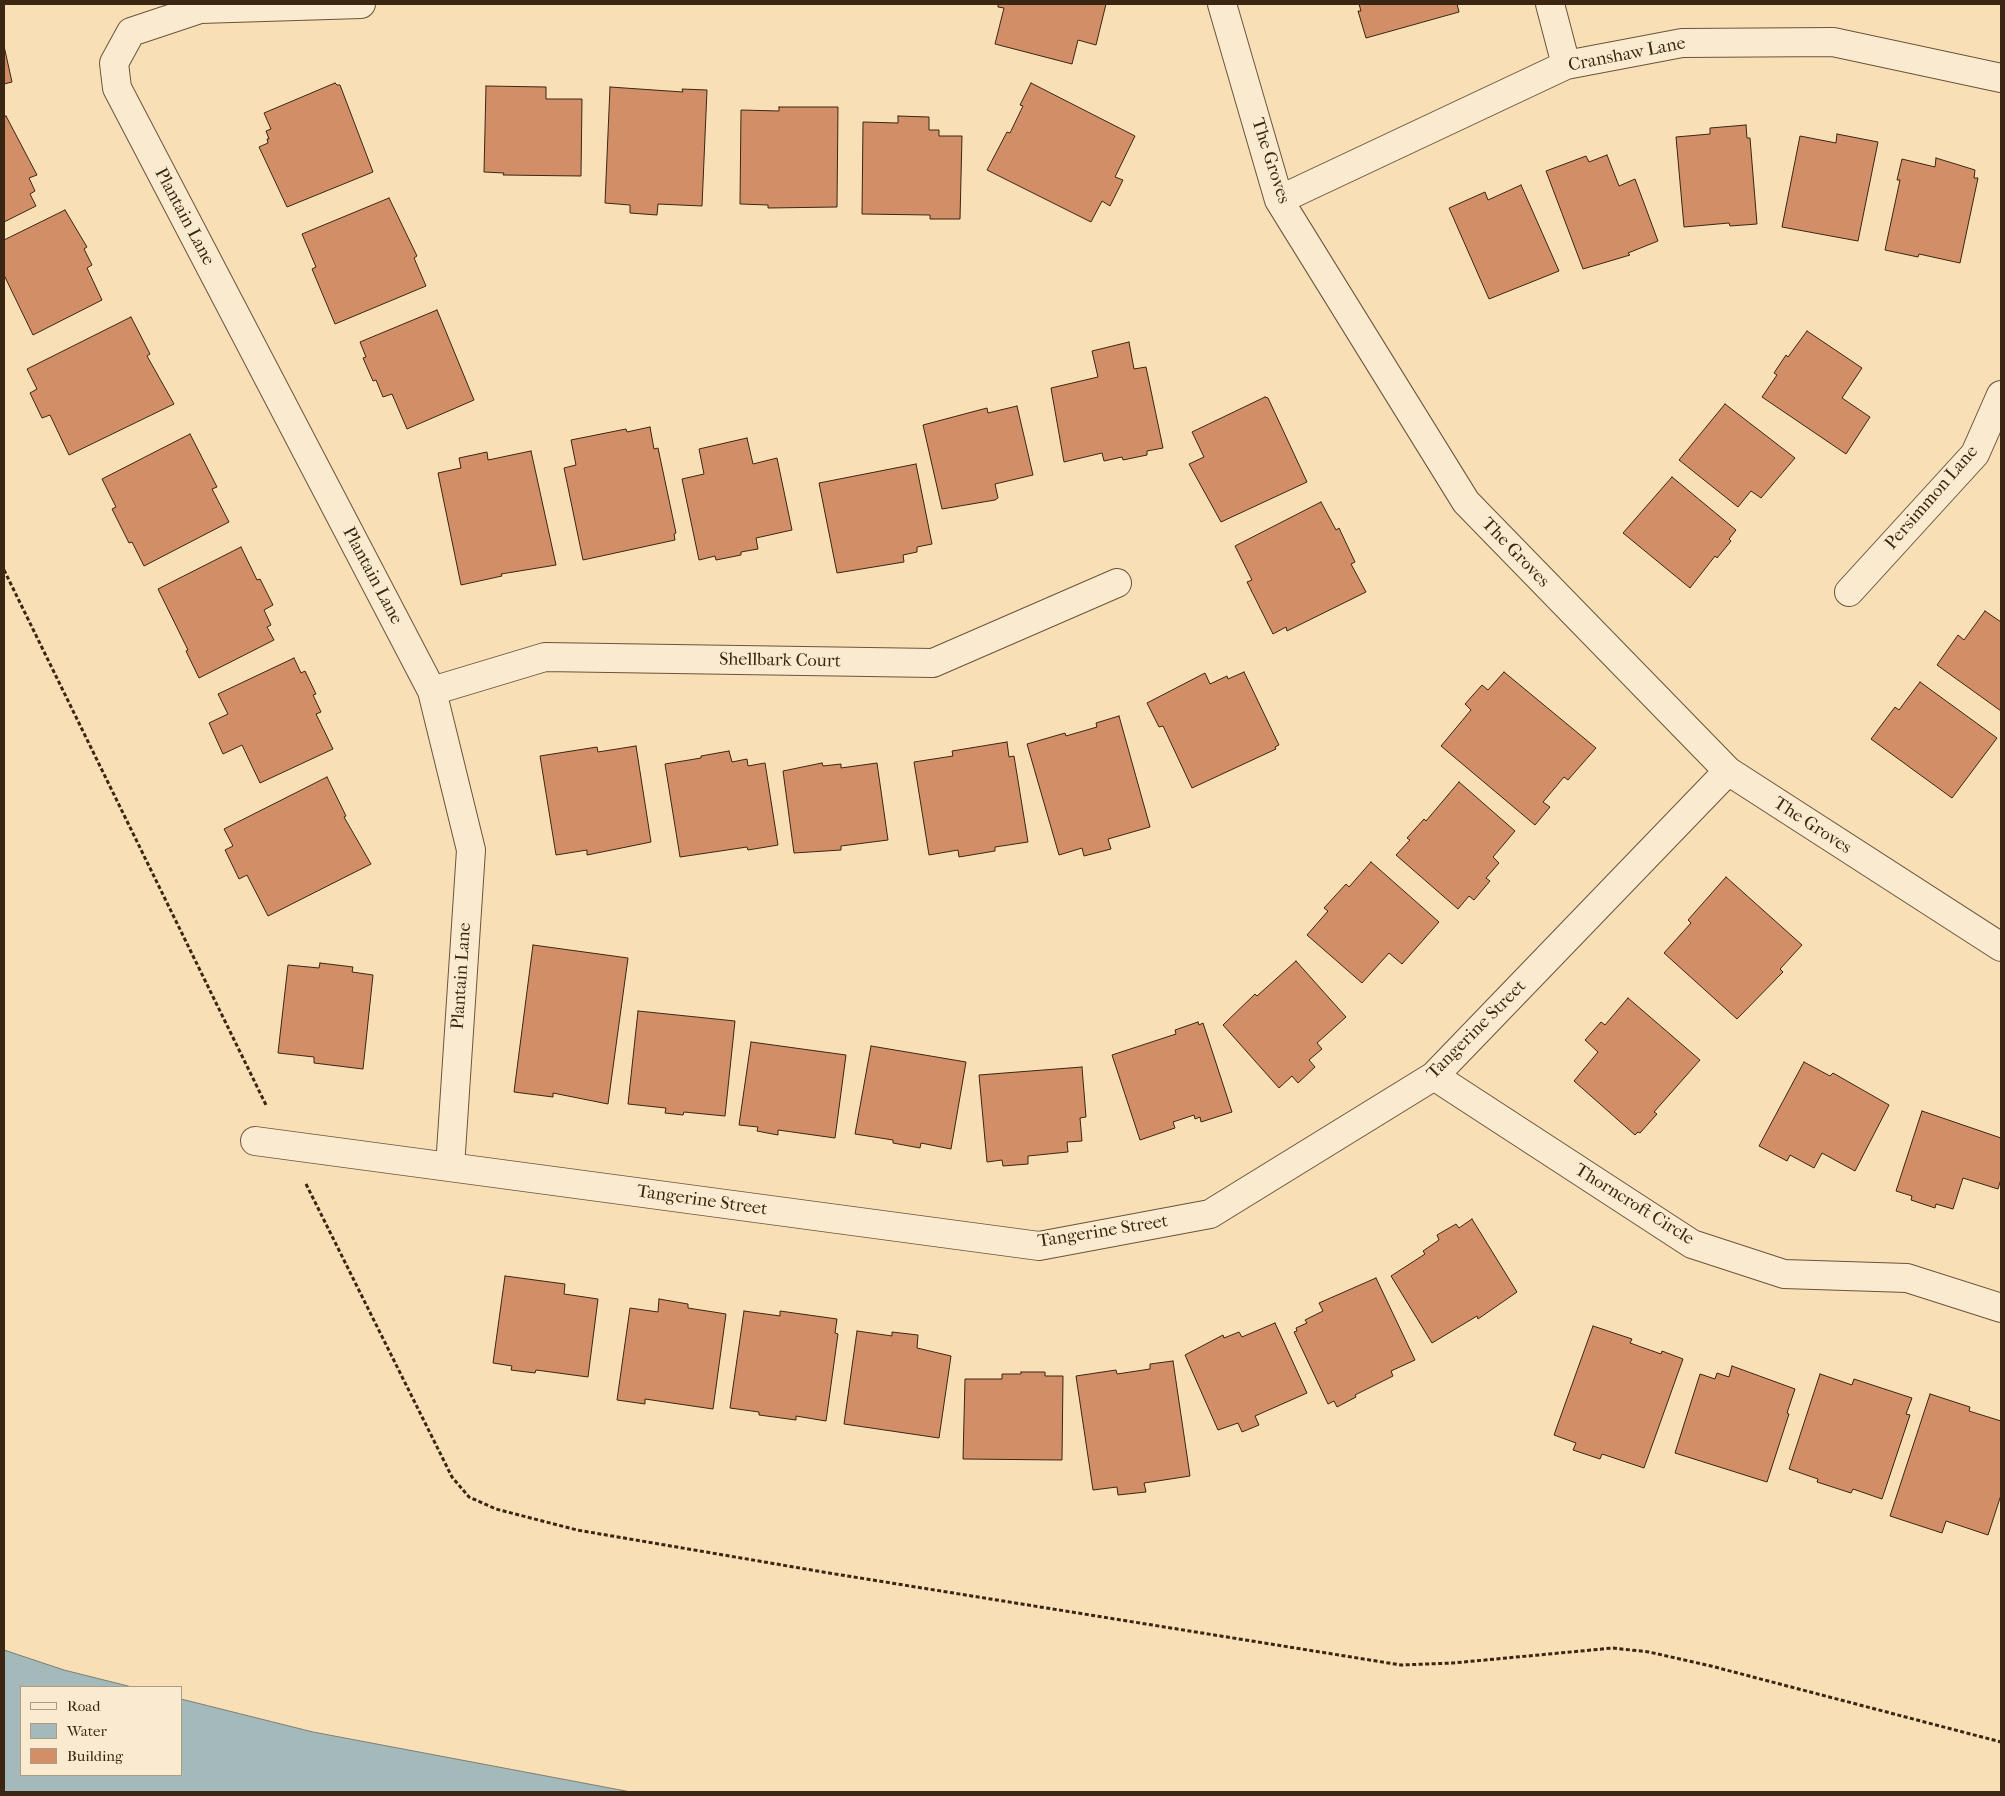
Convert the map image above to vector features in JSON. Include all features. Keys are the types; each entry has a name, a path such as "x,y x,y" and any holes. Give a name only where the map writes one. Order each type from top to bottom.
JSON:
{"street":[{"name":"Plantain Lane","path":"361,4 200,9 131,32 114,63 117,88 432,691 471,850 450,1167"},
{"name":"The Groves","path":"1222,4 1279,200 1466,502 1728,771 2001,947"},
{"path":"1550,4 1566,65"},
{"name":"Cranshaw Lane","path":"1279,200 1566,65 1682,43 1833,42 2001,78"},
{"name":"Persimmon Lane","path":"1849,592 1975,454 2001,395"},
{"name":"Shellbark Court","path":"432,691 546,657 933,663 1117,583"},
{"name":"Tangerine Street","path":"255,1141 1039,1246 1210,1214 1434,1076 1728,771"},
{"name":"Thorncroft Circle","path":"1434,1076 1692,1244 1784,1274 1908,1278 2001,1308"}],"path":[{"path":"4,570 155,883 452,1477 469,1497 496,1509 596,1533 1401,1665 1453,1663 1613,1648 1649,1652 1711,1666 2001,1742"}],"water":[{"path":"4,1650 64,1670 128,1686 20,1686 20,1776 182,1776 182,1699 313,1732 631,1792 4,1792"}],"building":[{"path":"998,4 1106,4 1096,45 1078,40 1072,64 995,44 1004,8 998,7"},
{"path":"1359,4 1457,4 1459,12 1366,38 1358,11 1361,11"},
{"path":"4,46 12,82 4,84"},
{"path":"335,83 340,85 373,172 287,207 259,147 268,143 267,139 269,139 266,131 271,129 264,113"},
{"path":"1031,83 1135,136 1115,177 1123,180 1110,206 1102,201 1091,222 987,170 1007,132 1010,133 1023,106 1020,105"},
{"path":"486,86 546,87 546,99 582,99 581,176 503,175 504,173 484,172"},
{"path":"610,87 683,92 682,89 707,90 702,206 658,204 657,215 630,213 630,205 605,203"},
{"path":"779,107 838,107 837,207 768,208 768,205 740,204 741,110 779,111"},
{"path":"6,116 37,175 29,178 35,191 30,194 36,206 4,222 4,117"},
{"path":"898,116 929,117 929,130 939,130 939,136 962,136 960,219 930,219 930,215 862,214 863,122 898,123"},
{"path":"1746,125 1747,138 1750,138 1757,224 1730,226 1729,223 1684,227 1676,137 1710,134 1710,128"},
{"path":"1837,134 1878,142 1858,241 1782,227 1800,136 1836,143"},
{"path":"1607,155 1619,186 1635,179 1658,241 1628,253 1630,255 1583,269 1546,171 1586,156 1589,162"},
{"path":"1936,158 1975,170 1974,178 1978,178 1960,263 1919,254 1918,257 1885,250 1900,180 1897,180 1902,159 1935,167"},
{"path":"1521,185 1559,271 1489,299 1449,208 1485,192 1488,200"},
{"path":"389,198 417,256 414,258 426,286 335,324 312,269 316,267 302,234"},
{"path":"65,210 87,247 84,249 92,265 87,268 102,300 33,335 4,275 4,240"},
{"path":"437,310 474,400 407,429 392,394 383,397 376,380 373,381 363,358 366,357 360,342"},
{"path":"131,317 150,354 147,356 174,404 69,455 50,415 42,418 30,393 37,389 27,369"},
{"path":"1807,331 1862,368 1842,398 1870,417 1846,454 1762,397 1777,375 1774,373 1786,355 1788,357"},
{"path":"1129,342 1134,369 1146,367 1163,448 1147,451 1147,455 1123,460 1122,457 1104,461 1102,453 1064,462 1051,388 1098,377 1092,351"},
{"path":"1265,397 1268,398 1307,482 1221,522 1189,464 1204,457 1192,432"},
{"path":"1725,404 1795,458 1761,498 1751,491 1738,507 1679,460"},
{"path":"1017,406 1033,475 995,484 998,498 995,500 942,509 923,425 987,408 988,413"},
{"path":"650,427 654,449 658,448 676,533 674,534 675,540 583,560 564,468 576,465 571,440 626,429 627,432"},
{"path":"190,434 217,487 212,489 229,522 144,566 132,542 129,543 112,509 116,507 102,479"},
{"path":"747,438 753,464 777,458 792,530 756,538 758,549 741,552 741,555 716,560 715,556 699,560 682,479 704,474 699,449"},
{"path":"531,451 556,565 501,574 502,576 461,585 438,473 461,468 459,458 487,452 488,460"},
{"path":"916,464 932,544 917,547 917,552 903,555 904,562 837,573 819,483"},
{"path":"1672,477 1736,530 1729,539 1731,541 1717,558 1715,556 1690,588 1623,533"},
{"path":"1321,502 1336,530 1339,528 1355,562 1351,564 1366,592 1287,631 1286,627 1273,634 1247,582 1252,580 1235,546"},
{"path":"241,547 257,580 260,579 273,605 264,610 271,625 267,627 274,640 199,678 186,651 188,650 158,589"},
{"path":"1985,611 2001,622 2001,711 1937,665 1958,635 1964,640"},
{"path":"294,658 301,673 305,671 316,694 313,695 321,712 316,714 333,749 260,783 242,745 223,754 209,723 228,714 218,694"},
{"path":"1244,672 1279,745 1275,747 1276,749 1192,788 1163,726 1159,727 1147,703 1205,673 1210,684 1227,676 1228,679"},
{"path":"1504,672 1596,748 1568,780 1564,777 1543,802 1550,807 1535,825 1441,746 1471,710 1465,704 1482,685 1488,690"},
{"path":"1920,682 1997,738 1952,798 1871,739 1895,707 1899,710"},
{"path":"1119,716 1150,827 1108,839 1111,849 1084,856 1082,848 1059,855 1027,744 1065,733 1066,736 1097,727 1096,723"},
{"path":"1007,742 1009,757 1014,756 1028,842 995,847 995,851 959,857 958,850 929,855 914,762 953,756 952,751"},
{"path":"636,746 651,842 587,855 587,850 556,855 540,756 597,747 598,752"},
{"path":"729,751 732,762 747,759 748,766 765,763 778,845 748,850 747,847 680,857 665,764"},
{"path":"822,763 823,766 841,764 841,768 877,763 888,840 841,846 841,850 794,853 783,771"},
{"path":"327,777 346,816 344,817 371,864 268,916 247,875 239,879 225,850 233,846 224,829"},
{"path":"1459,782 1515,831 1493,857 1499,863 1486,878 1490,881 1474,900 1469,896 1458,909 1396,855 1410,840 1407,838 1424,819 1426,821"},
{"path":"1371,862 1439,922 1402,964 1389,953 1362,983 1307,935 1328,911 1324,908 1346,884 1349,887"},
{"path":"1726,877 1802,945 1780,969 1783,972 1737,1019 1664,953 1691,923 1688,920"},
{"path":"533,945 628,958 608,1104 553,1093 553,1097 514,1092"},
{"path":"1296,961 1346,1017 1317,1043 1322,1049 1309,1060 1315,1067 1298,1083 1292,1076 1279,1088 1223,1025 1255,994 1257,996"},
{"path":"320,963 353,967 352,972 373,975 363,1069 314,1063 314,1057 278,1053 288,965 319,968"},
{"path":"1628,998 1700,1060 1654,1112 1657,1114 1640,1133 1638,1132 1635,1135 1574,1081 1598,1052 1585,1040 1601,1022 1605,1025"},
{"path":"638,1011 735,1021 725,1116 684,1112 683,1115 665,1113 666,1108 628,1104"},
{"path":"1198,1022 1199,1025 1203,1023 1232,1112 1201,1122 1200,1117 1195,1119 1194,1115 1173,1122 1175,1128 1140,1140 1112,1055 1176,1034 1175,1030"},
{"path":"751,1042 846,1055 835,1138 778,1130 778,1135 757,1131 758,1127 739,1125"},
{"path":"871,1046 966,1062 951,1149 921,1143 920,1148 893,1143 893,1140 855,1134"},
{"path":"1804,1062 1830,1076 1833,1073 1889,1105 1855,1171 1822,1153 1814,1168 1790,1155 1787,1161 1759,1146"},
{"path":"1082,1067 1086,1117 1080,1118 1082,1141 1067,1142 1068,1152 1028,1156 1028,1164 1003,1166 1002,1160 987,1162 979,1075"},
{"path":"1922,1111 2001,1138 2001,1179 1998,1189 1963,1178 1953,1209 1936,1204 1935,1208 1911,1200 1912,1196 1896,1191"},
{"path":"1472,1219 1517,1292 1478,1319 1477,1316 1432,1343 1391,1276 1425,1254 1423,1251 1439,1240 1437,1235 1456,1224 1459,1228"},
{"path":"505,1276 565,1284 564,1294 598,1299 588,1377 536,1370 535,1373 511,1370 512,1366 493,1363"},
{"path":"1376,1278 1415,1360 1391,1371 1393,1376 1355,1395 1356,1397 1337,1407 1334,1401 1328,1404 1294,1332 1297,1331 1296,1328 1307,1323 1305,1320 1323,1311 1319,1303"},
{"path":"659,1299 688,1304 688,1308 726,1314 713,1409 645,1399 645,1404 617,1400 630,1308 658,1312"},
{"path":"744,1311 780,1316 780,1311 837,1319 835,1333 838,1334 826,1421 796,1416 796,1420 759,1415 759,1412 730,1408"},
{"path":"1275,1323 1307,1393 1255,1416 1259,1425 1242,1432 1238,1423 1218,1430 1185,1355 1223,1335 1224,1338 1239,1332 1242,1337"},
{"path":"1593,1326 1632,1339 1630,1343 1661,1354 1662,1351 1683,1359 1644,1468 1602,1454 1600,1459 1573,1450 1576,1443 1554,1435"},
{"path":"857,1331 892,1336 892,1332 918,1335 917,1348 951,1356 939,1438 844,1424"},
{"path":"1173,1361 1190,1476 1144,1483 1146,1492 1118,1495 1117,1487 1093,1490 1076,1376 1116,1370 1117,1374 1150,1369 1150,1364"},
{"path":"1732,1366 1795,1389 1767,1482 1675,1453 1700,1374 1715,1379 1717,1373 1729,1377"},
{"path":"1021,1372 1045,1372 1045,1376 1063,1376 1062,1460 963,1459 965,1379 1002,1379 1002,1374 1021,1374"},
{"path":"1820,1374 1852,1385 1854,1379 1912,1398 1906,1414 1910,1415 1882,1499 1853,1489 1851,1493 1817,1482 1818,1479 1789,1469"},
{"path":"1930,1394 1970,1407 1969,1411 2001,1421 2001,1495 1988,1535 1946,1521 1942,1533 1890,1516"}]}
